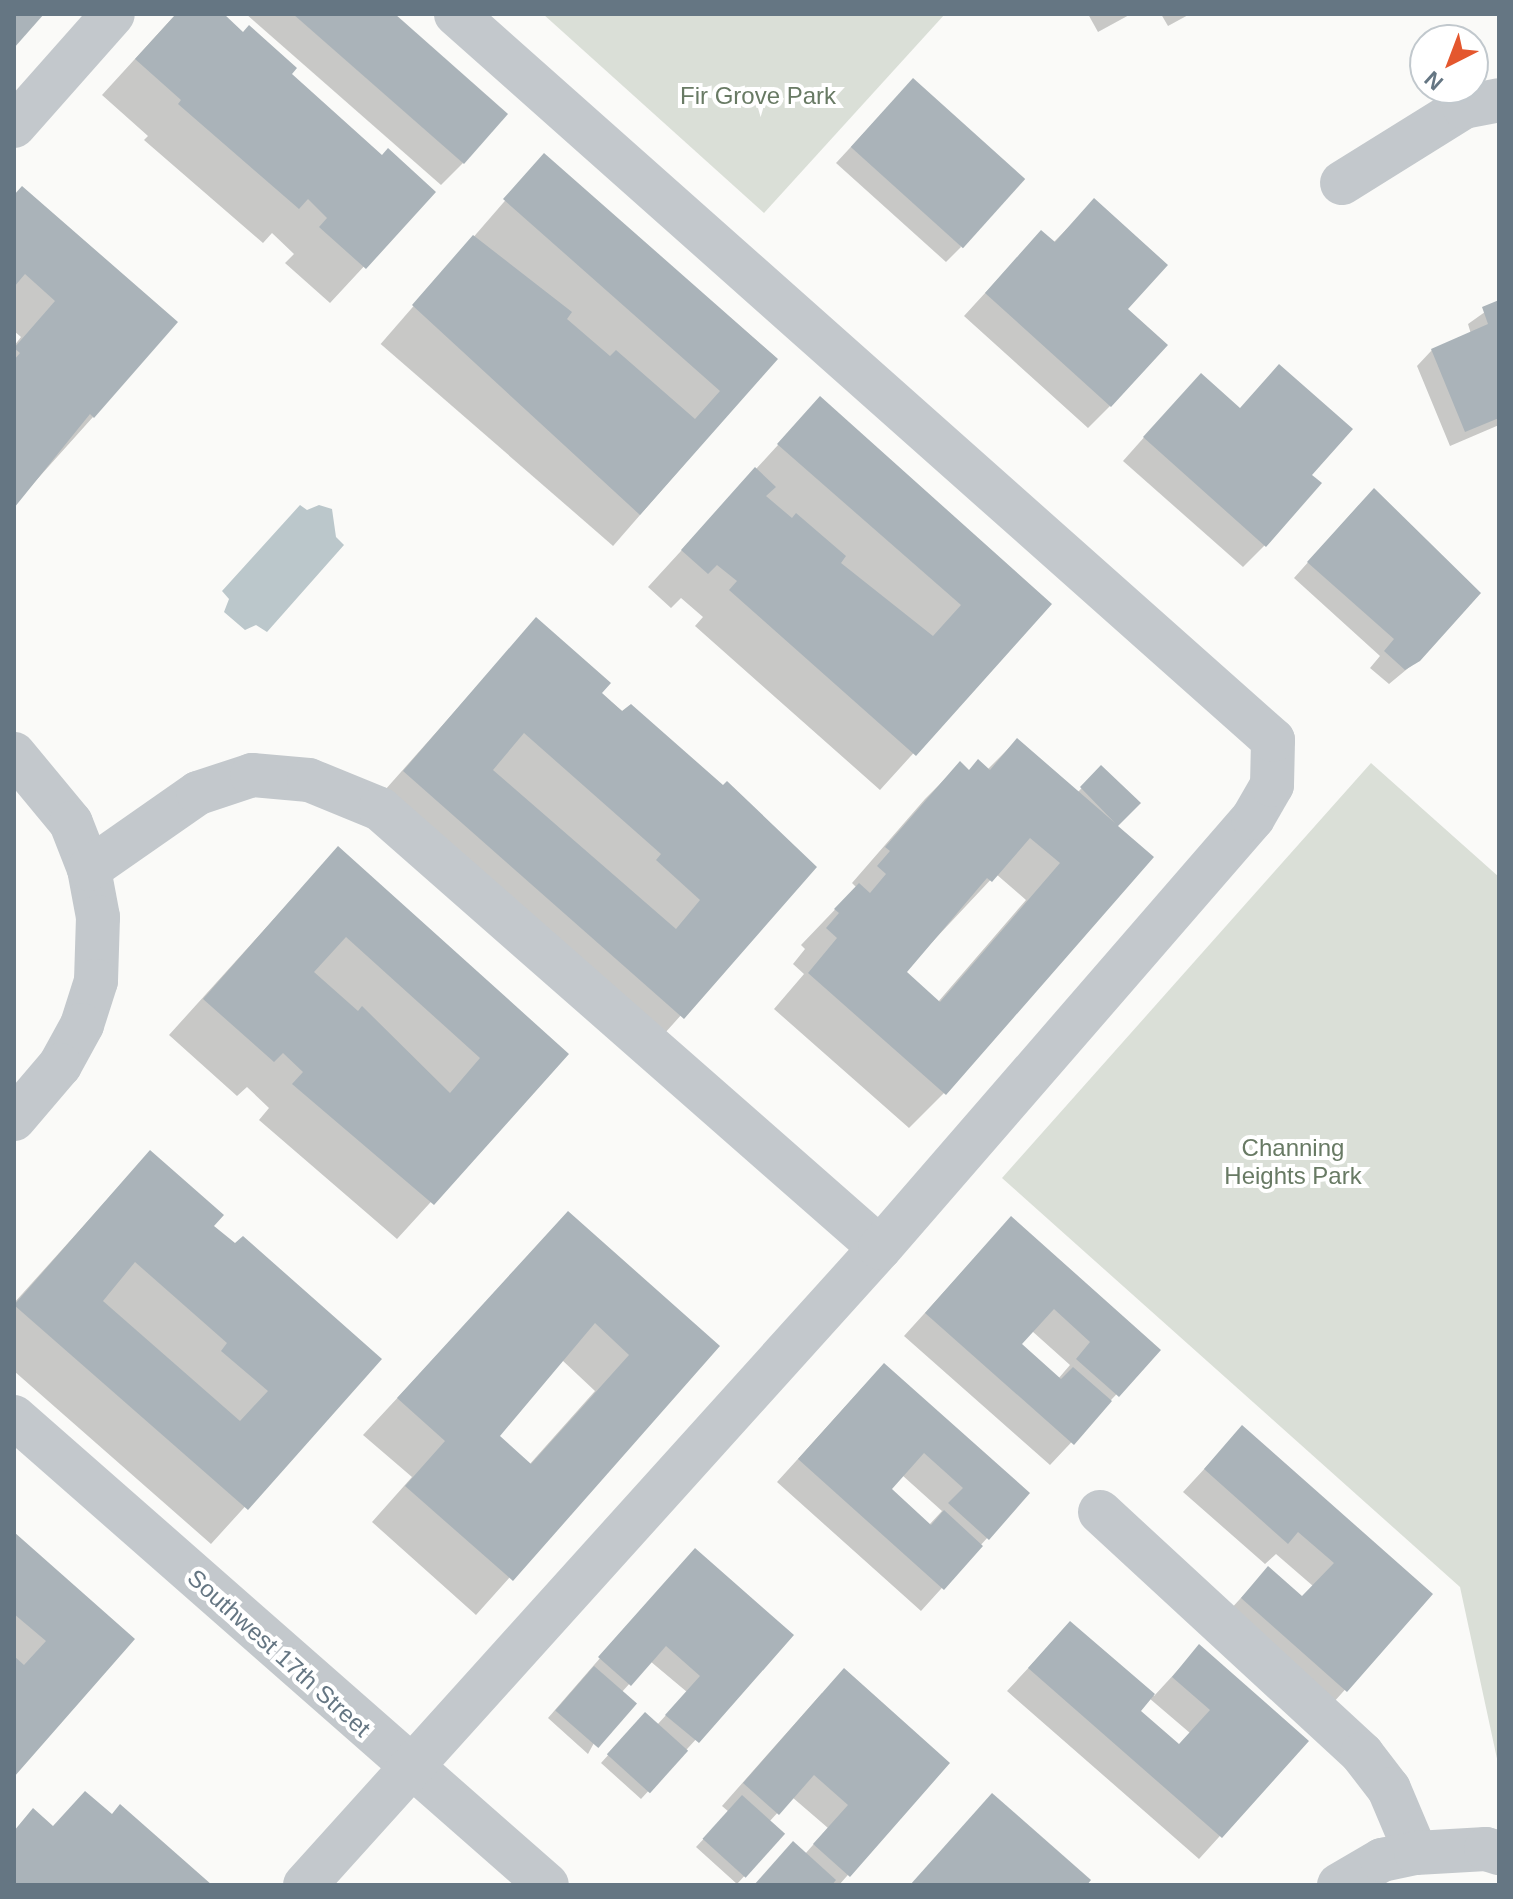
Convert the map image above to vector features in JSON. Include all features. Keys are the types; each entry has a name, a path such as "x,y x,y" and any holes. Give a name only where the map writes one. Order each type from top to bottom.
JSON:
{"street":[{"path":"14,126 113,14"},
{"path":"305,1885 408,1767 880,1248 1253,818 1272,785 1273,740 456,14"},
{"path":"1342,183 1464,107 1499,100"},
{"path":"14,754 71,823 89,869 98,917 96,981 82,1025 60,1065 14,1119"},
{"path":"89,869 198,793 252,775 309,780 380,809 880,1248"},
{"name":"Southwest 17th Street","path":"14,1417 408,1767 547,1885"},
{"path":"1100,1512 1362,1754 1389,1789 1416,1853"},
{"path":"1339,1885 1382,1860 1416,1853 1486,1849 1499,1853"}],"green space":[{"name":"Fir Grove Park","path":"543,14 945,14 764,213"},
{"name":"Channing Heights Park","path":"1371,763 1499,877 1499,1768 1460,1587 1002,1178"}],"shaded area":[{"path":"300,505 307,510 319,505 332,509 336,537 344,545 267,632 256,625 245,630 224,612 229,599 222,591"}],"building":[{"path":"14,14 44,14 14,48"},
{"path":"176,14 224,14 243,32 249,25 297,68 292,74 382,155 388,148 436,192 366,269 319,227 327,218 308,199 299,209 178,104 181,100 135,59"},
{"path":"293,14 395,14 508,114 464,164"},
{"path":"913,78 1025,179 963,248 851,147"},
{"path":"544,153 778,359 640,515 412,305 473,235 572,312 567,319 610,356 616,350 695,419 720,391 503,199"},
{"path":"22,186 178,322 94,418 90,414 14,508 14,360 20,353 14,348 55,301 25,274 14,287 14,195"},
{"path":"1094,198 1168,265 1128,309 1168,345 1111,407 985,293 1041,230 1055,242"},
{"path":"1499,300 1499,418 1465,432 1431,349 1488,324 1482,307"},
{"path":"1279,364 1353,429 1312,475 1322,483 1266,547 1143,437 1201,373 1240,408"},
{"path":"820,396 1052,604 916,756 729,590 737,581 717,565 708,574 681,550 755,467 776,487 766,496 792,518 796,513 846,556 841,563 933,636 961,605 777,444"},
{"path":"1374,488 1481,593 1420,661 1405,670 1384,651 1394,639 1307,562"},
{"path":"536,617 611,683 602,693 622,711 631,704 723,785 727,781 817,867 684,1019 403,771","holes":["524,733 661,854 656,860 700,900 676,929 493,770"]},
{"path":"1017,738 1115,823 1080,787 1101,765 1141,803 1118,826 1154,857 946,1095 808,973 837,938 826,928 839,913 834,909 859,883 870,893 886,874 877,866 890,851 885,847 960,761 969,770 978,759 990,770","holes":["1030,838 1060,863 940,1002 907,972 987,878 992,882"]},
{"path":"338,846 569,1054 434,1205 292,1084 303,1072 283,1053 274,1062 203,999","holes":["346,937 480,1058 450,1093 362,1006 358,1011 314,972"]},
{"path":"150,1150 224,1215 214,1226 235,1243 243,1236 382,1359 248,1510 14,1305","holes":["135,1262 227,1343 221,1351 268,1391 240,1421 103,1301"]},
{"path":"568,1211 720,1346 513,1581 405,1486 445,1441 397,1398","holes":["595,1323 629,1355 531,1464 500,1436"]},
{"path":"1011,1216 1161,1350 1119,1397 1076,1359 1090,1342 1054,1309 1022,1344 1061,1379 1073,1367 1112,1401 1074,1445 925,1313"},
{"path":"884,1363 1030,1493 989,1540 948,1503 963,1488 924,1453 892,1489 931,1525 944,1510 983,1546 944,1590 798,1459"},
{"path":"1242,1425 1433,1594 1347,1692 1241,1598 1268,1566 1302,1596 1334,1563 1298,1532 1288,1544 1204,1469"},
{"path":"14,1532 135,1639 14,1777 14,1656 24,1665 46,1641 14,1614"},
{"path":"695,1548 794,1635 699,1743 665,1715 700,1676 666,1646 631,1686 598,1657"},
{"path":"1070,1621 1155,1694 1141,1711 1179,1744 1210,1710 1172,1677 1199,1644 1309,1741 1222,1838 1028,1668"},
{"path":"594,1666 637,1703 598,1748 555,1711"},
{"path":"844,1668 950,1763 850,1877 813,1844 848,1805 814,1775 779,1815 743,1783"},
{"path":"645,1712 688,1751 650,1793 607,1754"},
{"path":"85,1791 112,1814 120,1804 212,1885 14,1885 14,1831 33,1808 53,1826"},
{"path":"992,1793 1091,1880 1087,1885 910,1885"},
{"path":"742,1795 785,1834 746,1878 703,1839"},
{"path":"793,1841 836,1880 832,1885 754,1885"}]}
